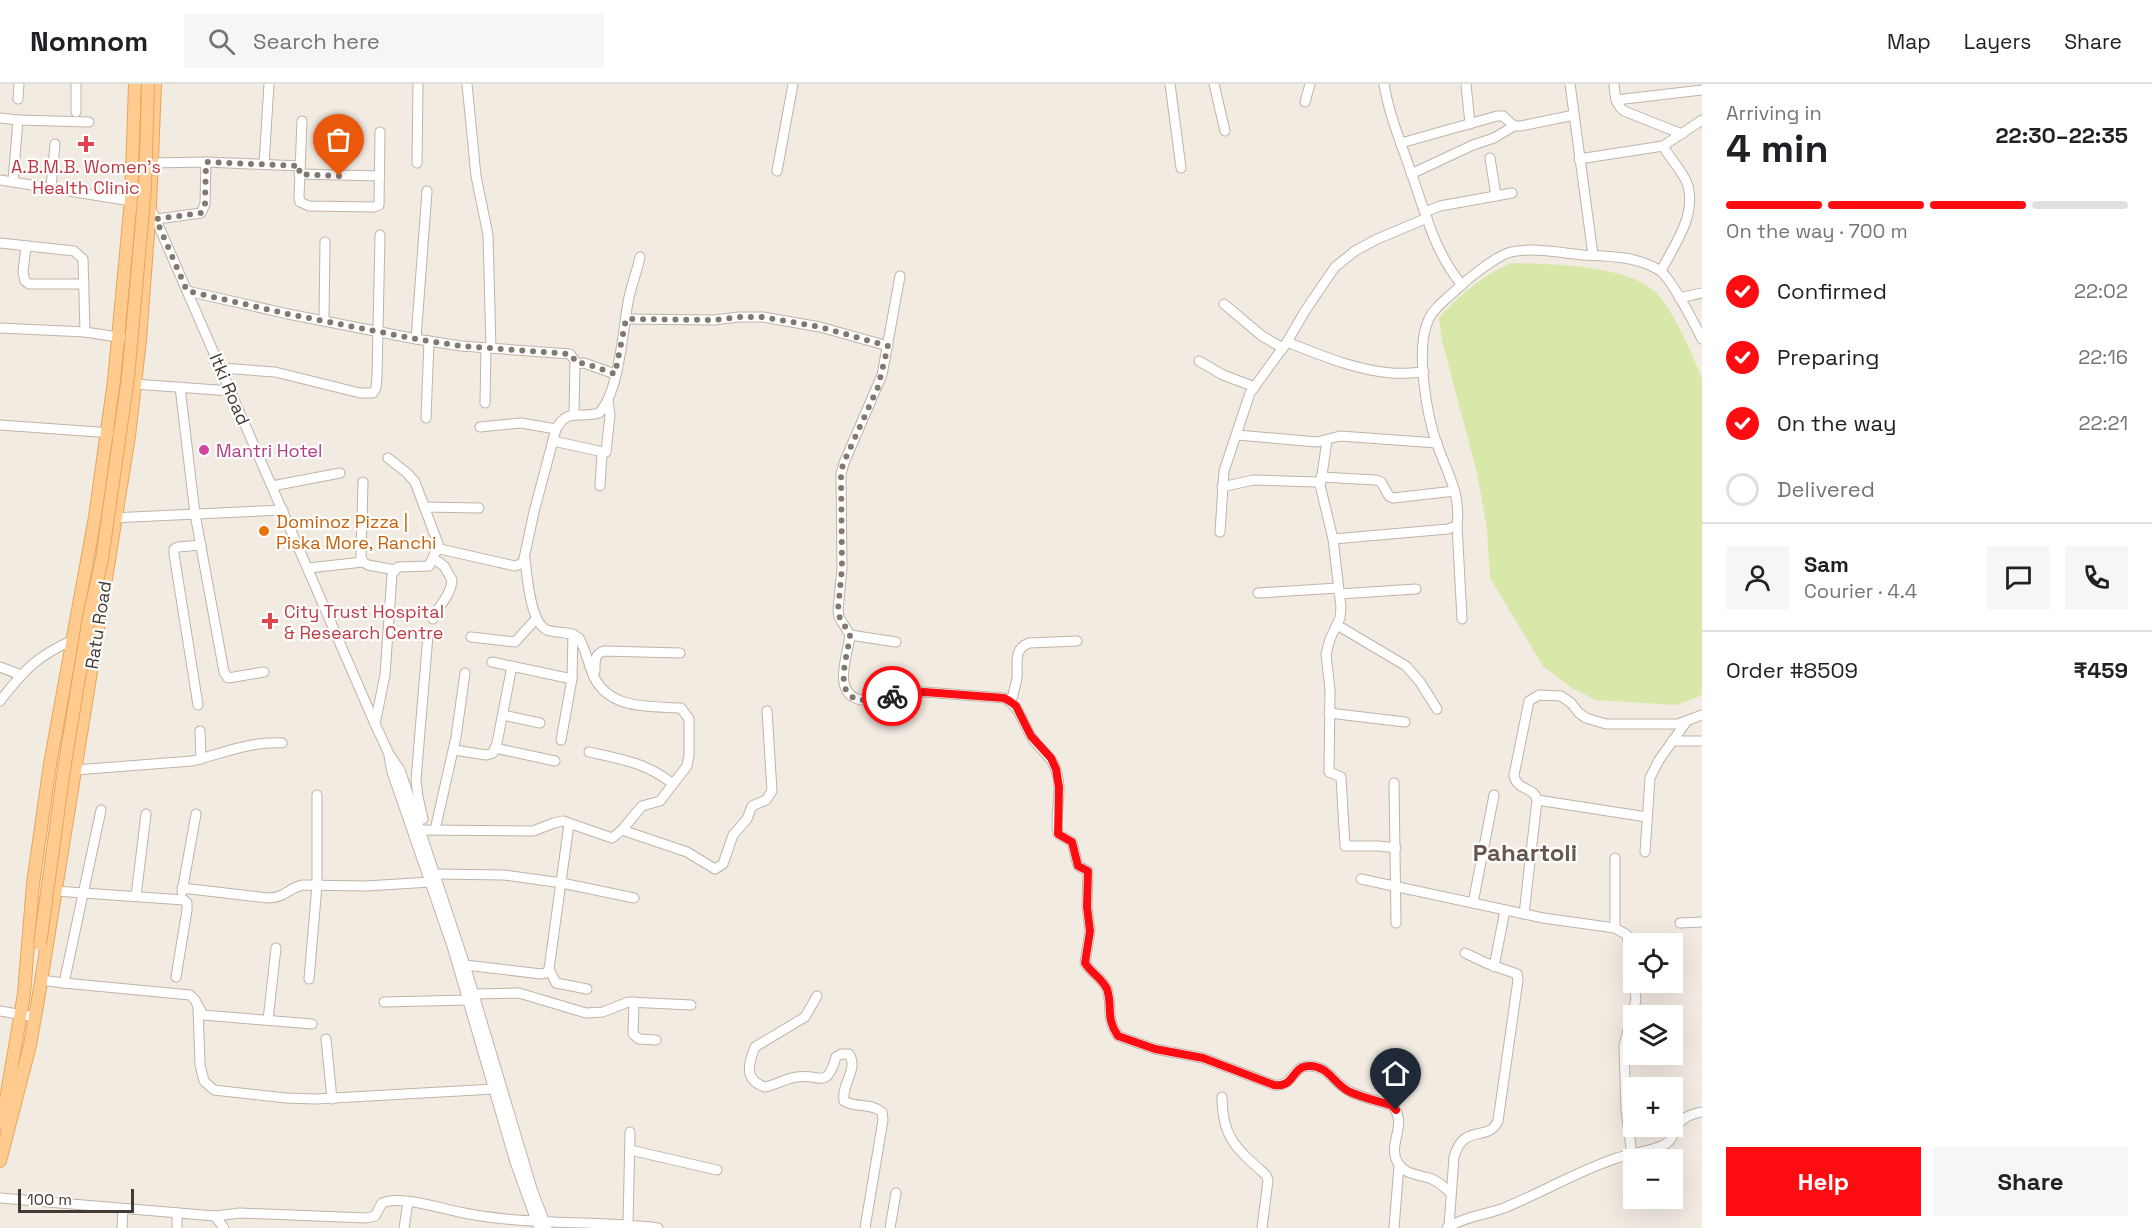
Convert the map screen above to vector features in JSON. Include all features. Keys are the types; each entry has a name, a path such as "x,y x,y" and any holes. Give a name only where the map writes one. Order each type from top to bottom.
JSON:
{"main road":[{"name":"Ratu Road","path":"0,1132 21,1015 33,884 48,775 95,517 107,433 119,337 131,200 135,84"},
{"path":"42,978 37,944 56,768 94,558 121,376 138,188 141,84"},
{"path":"25,971 37,944 89,617 102,560 128,376 146,188 148,84"},
{"name":"Ratu Road","path":"0,1161 35,1017 42,978 129,436 140,340 150,206 155,84"}],"street":[{"path":"18,99 19,84"},
{"path":"76,84 76,112"},
{"path":"264,164 269,84"},
{"path":"417,163 418,84"},
{"path":"467,84 474,165 488,235 489,348 485,403"},
{"path":"777,171 794,84"},
{"path":"1170,84 1181,168"},
{"path":"1214,84 1225,131"},
{"path":"1305,102 1310,84"},
{"path":"1384,84 1388,106 1426,215 1448,269 1462,285"},
{"path":"1466,84 1470,124"},
{"path":"1570,84 1593,255"},
{"path":"1614,84 1616,100 1624,111 1682,134"},
{"path":"1658,84 1659,96"},
{"path":"1616,100 1702,90"},
{"path":"1411,174 1473,145 1494,138 1514,126 1574,114"},
{"path":"1401,143 1503,116 1514,126"},
{"path":"0,118 90,122"},
{"path":"13,181 18,120"},
{"path":"1579,159 1663,146 1702,120"},
{"path":"302,121 299,197 303,205 348,207 379,205 380,132"},
{"path":"51,188 55,144"},
{"path":"1661,271 1687,219 1690,204 1688,185 1663,146"},
{"path":"1490,158 1496,196"},
{"path":"156,219 201,213 205,204 206,162"},
{"path":"152,163 264,164 299,170 380,176"},
{"path":"0,180 131,200 150,206"},
{"path":"416,339 427,191"},
{"path":"1220,532 1222,487 1229,453 1245,406 1255,387 1335,267 1365,246 1440,206 1512,194"},
{"name":"Itki Road","path":"150,206 389,754"},
{"path":"220,368 275,372 360,393 373,393 376,388 380,235"},
{"path":"324,321 326,242"},
{"path":"0,243 74,251 79,254 82,259 84,284 85,332"},
{"path":"26,246 23,272 25,281 29,284 84,284"},
{"path":"1462,619 1455,491 1428,413 1423,353 1427,321 1462,285 1503,255 1522,250 1632,259 1661,271 1689,312 1702,339"},
{"path":"606,452 610,415 608,401 640,256"},
{"path":"900,276 888,346 878,387 843,464 841,474 842,568 838,610 850,635 843,675 847,693 853,698 868,699 924,692 1004,698 1016,706 1031,736 1051,758 1056,769 1059,787 1058,834 1072,842 1078,866 1088,871 1087,907 1090,931 1085,963 1105,985 1108,992 1109,1020 1118,1036 1155,1049 1203,1058 1274,1085 1287,1084 1298,1069 1305,1066 1324,1069 1350,1092 1391,1105 1399,1115 1394,1149 1399,1165 1394,1228"},
{"path":"187,291 416,339 489,348 570,354 578,364 584,363 615,374"},
{"path":"1679,298 1702,293"},
{"path":"1224,304 1262,336 1285,345 1381,371 1424,372"},
{"path":"626,319 714,320 763,317 820,327 888,346"},
{"path":"0,328 85,332 140,340"},
{"path":"426,418 429,341"},
{"path":"574,415 575,361"},
{"path":"1199,361 1223,375 1255,387"},
{"path":"134,384 231,391"},
{"path":"180,387 195,514 225,676 235,677 264,672"},
{"path":"428,830 533,831 558,821 608,837 616,836 636,810 660,801 689,761 686,712 681,708 615,700 607,694 594,676 579,638 573,634 545,629 536,619 529,589 525,559 534,512 556,429 564,417 598,413 608,401"},
{"path":"480,427 521,423 556,429"},
{"path":"0,425 129,436"},
{"path":"1237,435 1317,442 1340,436 1437,443"},
{"path":"1327,440 1321,481 1333,538 1341,607 1326,654 1330,690 1329,772 1341,777 1345,846 1396,848"},
{"path":"553,441 599,451 602,454 600,486"},
{"path":"388,458 413,478 440,549"},
{"path":"272,486 340,473"},
{"path":"1222,487 1253,480 1316,482 1376,480 1381,482 1393,498 1455,491"},
{"path":"363,482 363,562"},
{"path":"424,507 479,508"},
{"path":"95,517 282,510"},
{"path":"1333,538 1448,529 1457,525"},
{"path":"198,705 174,549 201,545"},
{"path":"440,549 514,566 520,565 525,559"},
{"path":"375,724 385,675 392,574 398,567 425,567 432,563 440,549"},
{"path":"433,558 444,566 452,579 448,596 438,608 433,619"},
{"path":"308,568 363,562 395,570"},
{"path":"1258,593 1416,589"},
{"path":"471,637 515,642 536,619"},
{"path":"1337,625 1406,666 1420,682 1437,709"},
{"path":"428,634 416,788 428,830 433,878 541,1225"},
{"path":"561,740 572,679 573,634"},
{"path":"850,635 896,642"},
{"path":"0,701 21,675 44,654 73,640"},
{"path":"1011,702 1017,677 1017,655 1024,645 1077,641"},
{"path":"594,676 596,657 604,651 680,653"},
{"path":"492,662 572,679"},
{"path":"454,750 490,755 495,748 512,666"},
{"path":"0,667 21,675"},
{"path":"428,830 454,750 465,673"},
{"path":"1524,914 1537,800 1532,791 1518,786 1514,775 1527,706 1533,697 1539,695 1566,698 1579,713 1595,722 1663,725 1687,722 1702,715"},
{"path":"622,830 687,852 715,869 723,864 735,831 747,819 752,806 766,800 772,791 767,711"},
{"path":"1329,713 1405,722"},
{"path":"503,715 540,723"},
{"path":"1645,852 1650,778 1659,760 1687,722"},
{"path":"200,731 201,759"},
{"path":"1672,741 1702,741"},
{"path":"75,770 201,759 240,747 269,742 282,743"},
{"path":"495,748 555,761"},
{"path":"589,752 641,764 673,784"},
{"path":"389,754 400,770 428,830"},
{"path":"389,754 392,772 465,965 494,1089 541,1225"},
{"path":"1394,783 1396,923"},
{"path":"309,979 317,885 317,795"},
{"path":"1473,903 1494,795"},
{"path":"1537,800 1647,817"},
{"path":"64,984 101,810"},
{"path":"136,896 146,814"},
{"path":"180,900 196,814"},
{"path":"465,965 541,974 546,973 549,969 569,824"},
{"path":"1615,858 1615,928"},
{"path":"183,888 268,898 279,897 298,886 366,886 433,878 504,875 562,883 634,898"},
{"path":"1361,879 1524,914 1615,928 1624,933"},
{"path":"56,891 180,900 187,903 176,977"},
{"path":"1494,966 1505,910"},
{"path":"1680,923 1702,922"},
{"path":"268,1020 276,948"},
{"path":"1465,953 1494,966 1511,970 1517,974 1518,980 1496,1126 1489,1131 1465,1137 1456,1148 1448,1227 1502,1208 1596,1166 1623,1157"},
{"path":"549,969 556,983 587,989"},
{"path":"42,978 64,984 190,995 203,1015 312,1024"},
{"path":"384,1002 519,993 595,1013 628,1002 691,1005"},
{"path":"1631,1149 1626,1110 1624,1046 1636,999 1635,993"},
{"path":"817,996 805,1017 755,1047 749,1073 751,1079 765,1087 795,1077 825,1077 830,1074 836,1057 849,1054 853,1059 843,1095 844,1101 850,1105 878,1109 882,1112 883,1120 865,1228"},
{"path":"634,1002 633,1034 639,1038 656,1040"},
{"path":"198,1006 200,1065 204,1081 209,1087 224,1092 286,1098 332,1099 494,1089"},
{"path":"0,1011 35,1017"},
{"path":"326,1039 332,1099"},
{"path":"1222,1096 1224,1120 1234,1146 1266,1175 1268,1180 1262,1228"},
{"path":"1653,1149 1668,1143 1682,1119 1690,1114 1702,1112"},
{"path":"628,1224 630,1132"},
{"path":"630,1150 717,1170"},
{"path":"1399,1165 1406,1172 1432,1179 1451,1193"},
{"path":"890,1228 896,1193"},
{"path":"0,1198 215,1216 240,1213 371,1218 382,1203 388,1200 541,1225 628,1224 658,1228"},
{"path":"405,1228 408,1202"},
{"path":"122,1228 123,1209"},
{"path":"177,1213 177,1228"},
{"path":"215,1216 224,1228"}],"green space":[{"path":"1510,263 1585,268 1623,275 1640,282 1660,297 1693,357 1702,379 1702,694 1698,697 1676,705 1596,700 1572,688 1543,666 1490,578 1487,529 1477,473 1442,340 1439,318 1472,287"}],"way so far":[{"path":"339,176 299,174 300,166 206,162 205,204 201,213 156,219 187,291 416,339 461,346 570,354 578,364 584,363 615,374 626,319 714,320 749,316 763,317 820,327 888,346 878,387 843,464 841,474 842,568 838,610 841,621 850,635 843,675 847,693 861,700 892,696"}],"place":[{"name":"A.B.M.B. Women's Health Clinic","path":"86,144"},
{"name":"Mantri Hotel","path":"204,450"},
{"name":"Dominoz Pizza | Piska More, Ranchi","path":"264,531"},
{"name":"City Trust Hospital & Research Centre","path":"270,621"}],"district":[{"name":"Pahartoli","path":"1525,852"}],"route":[{"path":"892,696 924,692 1004,698 1016,706 1031,736 1051,758 1059,779 1058,834 1072,842 1076,862 1078,866 1088,871 1089,877 1087,907 1090,931 1085,963 1105,985 1108,992 1109,1020 1118,1036 1155,1049 1203,1058 1274,1085 1287,1084 1298,1069 1315,1066 1324,1069 1350,1092 1391,1105 1396,1110"}]}
